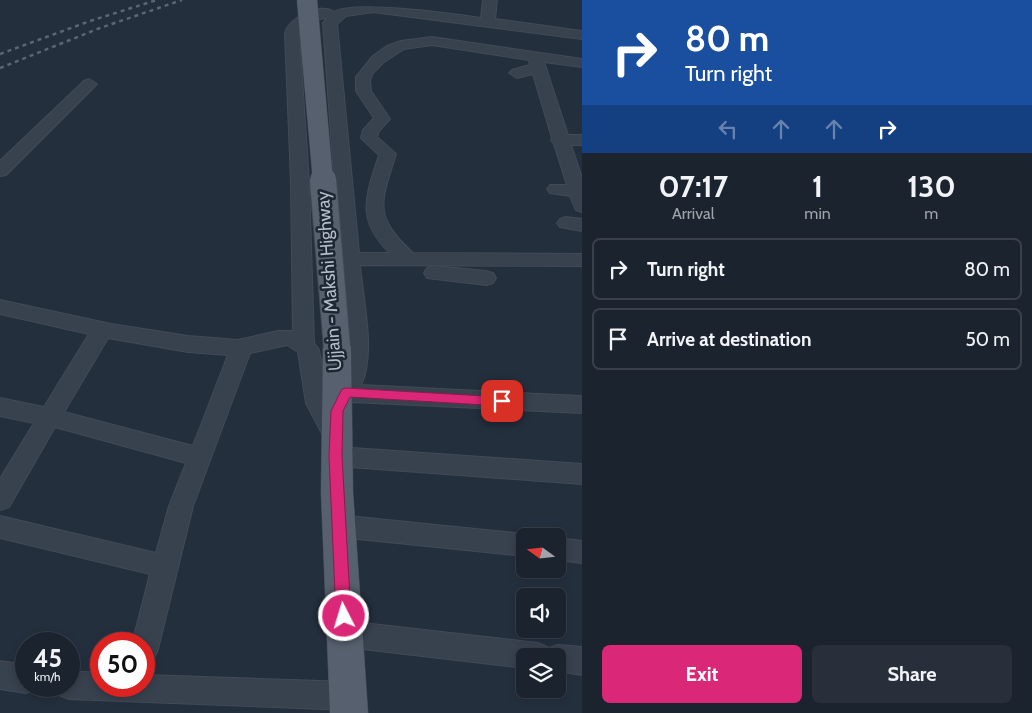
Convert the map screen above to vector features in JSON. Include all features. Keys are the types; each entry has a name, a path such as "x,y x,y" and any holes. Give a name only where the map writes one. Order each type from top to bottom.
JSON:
{"main road":[{"name":"Ujjain - Makshi Highway","path":"307,0 337,347 339,425 338,526 349,704"}],"street":[{"path":"487,24 490,0"},
{"path":"582,35 373,8 298,20 293,25 292,33 300,182 304,342 308,350 317,403 339,425 582,474"},
{"path":"339,425 354,377 358,357 330,40 330,23 342,12"},
{"path":"377,38 377,48 381,56"},
{"path":"408,259 389,243 374,220 372,207 388,154 369,138 369,133 382,119 378,109 362,86 363,76 381,56 398,46 415,41 432,41 537,62 582,63"},
{"path":"517,73 537,62"},
{"path":"537,62 539,98 560,140 579,199"},
{"path":"0,171 89,84"},
{"path":"560,140 582,140"},
{"path":"556,189 579,199"},
{"path":"351,266 408,259 582,260"},
{"path":"351,266 451,273 486,278"},
{"path":"0,307 202,346 242,347 287,337 304,342"},
{"path":"0,500 103,328"},
{"path":"148,632 181,506 242,347"},
{"path":"339,425 580,405"},
{"path":"0,407 50,417 199,458"},
{"path":"338,526 516,544"},
{"path":"0,527 164,566"},
{"path":"566,550 582,552"},
{"path":"345,634 516,653"},
{"path":"566,659 582,661"},
{"path":"0,675 15,677"},
{"path":"155,690 349,704"}],"railway":[{"path":"0,54 90,21 157,0"},
{"path":"0,68 100,28 182,0"}],"route":[{"path":"344,616 336,456 337,411 346,393 502,401"}]}
